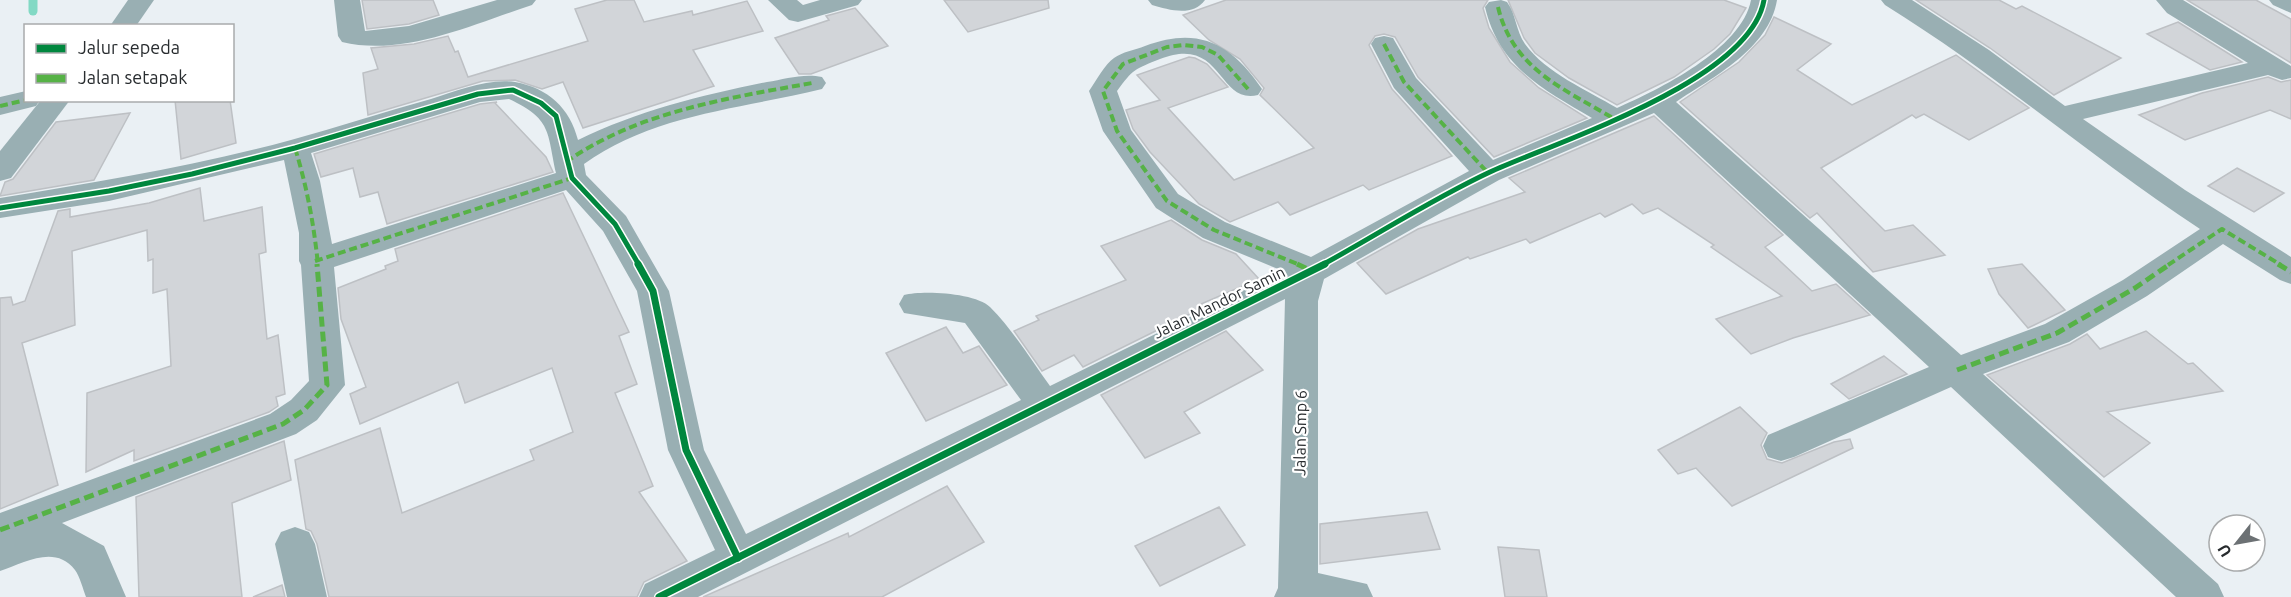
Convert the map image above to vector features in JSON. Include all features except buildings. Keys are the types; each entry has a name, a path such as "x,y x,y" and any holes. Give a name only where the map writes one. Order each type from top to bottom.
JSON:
{"street":[{"path":"124,24 141,0"},
{"path":"347,0 351,36 360,41 396,37 523,0"},
{"path":"781,0 798,14 849,0"},
{"path":"1161,0 1179,4 1192,0"},
{"name":"Jalan Mandor Samin","path":"659,597 1043,403 1312,271 1488,173 1658,101 1709,68 1747,37 1764,0"},
{"path":"1894,0 1970,48 2060,116 2222,229 2291,272"},
{"path":"2169,0 2176,8 2281,72"},
{"path":"2282,0 2291,5"},
{"path":"1498,7 1505,33 1518,54 1616,120"},
{"path":"1384,44 1404,82 1488,173"},
{"path":"1248,89 1218,55 1202,47 1184,45 1167,47 1122,64 1103,91 1117,131 1167,201 1214,231 1246,241 1312,271"},
{"path":"2060,116 2281,72"},
{"path":"315,261 569,170 584,147 626,130 740,96 812,83"},
{"path":"0,208 130,187 295,148 478,94 513,90 541,103 556,116 569,170 615,224 653,291 686,450 738,558"},
{"path":"0,106 24,100"},
{"path":"1658,101 1843,264 2063,472 2204,597"},
{"path":"0,171 54,102"},
{"path":"0,530 283,424 304,410 327,385 315,261 315,233 305,181 295,148"},
{"path":"1781,446 1957,370 2057,333 2135,288 2222,229"},
{"name":"Jalan Smp 6","path":"1296,592 1301,301 1305,283 1312,271"},
{"path":"916,304 962,308 977,314 1043,403"},
{"path":"0,554 39,540 57,537 90,558 106,597"},
{"path":"295,544 307,597"},
{"path":"1296,592 1353,597"}],"waterway":[{"path":"33,0 33,11"}],"marked path":[{"path":"1498,7 1511,44 1529,64 1552,81 1616,120"},
{"path":"1384,44 1404,82 1488,173"},
{"path":"1248,89 1218,55 1202,47 1184,45 1167,47 1123,64 1103,91 1117,131 1167,201 1214,230 1246,241 1312,271"},
{"path":"566,162 588,147 648,121 718,101 812,83"},
{"path":"0,106 24,100"},
{"path":"0,530 283,424 304,410 327,385 315,233 305,181 295,148"},
{"path":"315,261 572,178"},
{"path":"1957,370 2057,333 2135,288 2222,229 2291,272"}],"cycle path":[{"path":"659,597 1312,271 1488,173 1658,101 1719,61 1747,37 1764,0"},
{"path":"0,208 109,191 192,174 295,148 478,94 513,90 541,103 556,116 572,178 615,224 653,291 686,450 738,558"}]}
